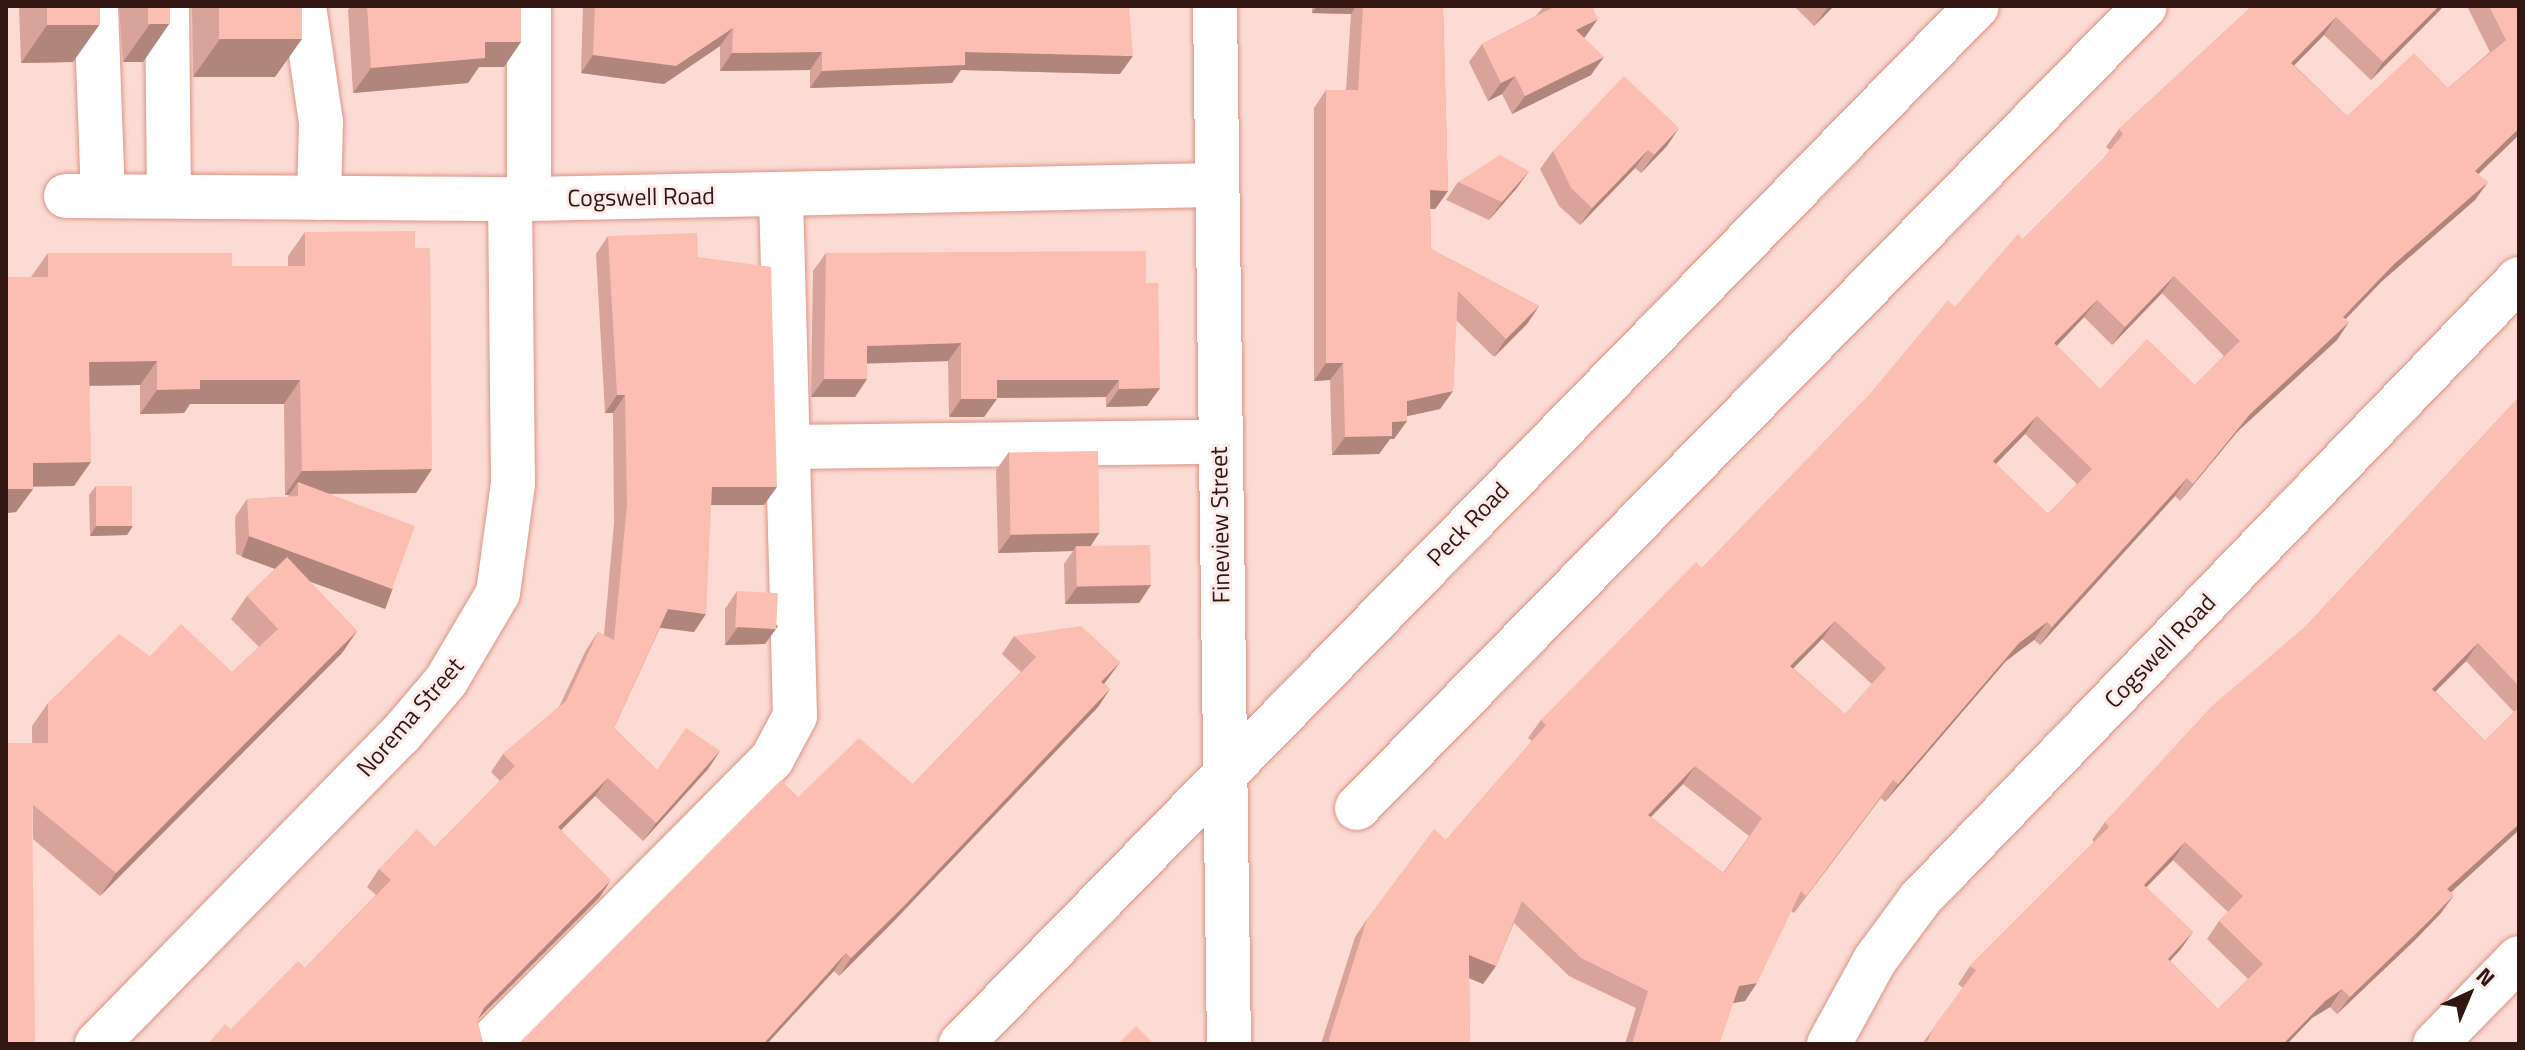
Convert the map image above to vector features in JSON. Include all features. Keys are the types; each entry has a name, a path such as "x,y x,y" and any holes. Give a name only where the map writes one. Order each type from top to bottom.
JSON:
{"street":[{"name":"Cogswell Road","path":"96,6 84,196 520,199 1215,185"},
{"path":"167,6 169,196"},
{"path":"304,6 321,123 319,198"},
{"name":"Norema Street","path":"97,1044 400,735 446,681 498,593 513,483 520,199 529,6"},
{"name":"Fineview Street","path":"1215,6 1218,442 1229,1044"},
{"name":"Peck Road","path":"961,1044 1977,6"},
{"path":"1357,808 2145,6"},
{"path":"489,1044 772,759 795,716 781,195"},
{"name":"Cogswell Road","path":"1829,1044 1875,960 1920,899 2519,279"},
{"path":"788,447 1218,442"},
{"path":"2435,1044 2519,958"}],"building":[{"path":"47,6 100,6 100,25 47,25"},
{"path":"148,6 170,6 170,24 148,24"},
{"path":"219,6 302,6 302,39 219,39"},
{"path":"367,6 521,6 521,42 485,42 485,58 371,68"},
{"path":"595,6 1129,6 1133,56 965,52 965,65 822,71 822,52 732,53 733,28 676,66 593,55"},
{"path":"1363,6 1443,6 1448,191 1430,190 1431,249 1539,306 1506,339 1458,291 1453,391 1407,401 1407,421 1392,422 1392,436 1345,437 1343,363 1326,363 1326,90 1358,90"},
{"path":"1551,6 1592,6 1598,19 1576,30 1604,57 1525,96 1515,76 1501,83 1482,44"},
{"path":"2252,6 2439,6 2383,62 2336,17 2291,63 2347,116 2414,53 2448,88 2506,40 2489,6 2519,6 2519,128 2475,171 2488,182 2394,264 2343,317 2349,322 2250,414 2193,484 2187,478 2052,627 2047,622 2019,643 1898,784 1893,780 1806,896 1801,891 1757,983 1739,986 1719,1044 1632,1044 1648,991 1581,958 1522,901 1496,966 1469,955 1470,1044 1330,1044 1367,919 1434,829 1446,840 1546,725 1541,720 1696,562 1702,568 1868,396 1948,300 1955,307 2018,234 2023,239 2103,159 2123,134 2119,129","holes":["2174,276 2240,341 2195,385 2147,339 2100,389 2054,343 2097,300 2125,327","2037,416 2092,469 2048,514 1993,461","1835,621 1886,668 1845,714 1790,666","1695,766 1762,818 1724,873 1648,815"]},
{"path":"1624,76 1679,128 1654,155 1648,150 1592,208 1571,188 1553,151"},
{"path":"1500,155 1529,171 1502,202 1458,182"},
{"path":"415,231 415,248 430,248 432,469 302,471 300,380 200,380 200,389 157,390 157,361 89,362 91,462 33,463 33,489 6,489 6,277 48,277 48,253 232,253 232,266 305,266 305,232"},
{"path":"697,233 698,257 771,267 777,487 712,487 706,614 668,609 614,728 657,770 686,728 720,751 656,823 608,778 558,827 611,880 484,1008 477,1021 485,1044 208,1044 225,1024 231,1029 298,961 305,968 391,880 379,869 417,829 435,847 515,766 503,754 566,701 598,632 614,640 627,505 625,395 617,395 608,236"},
{"path":"1146,251 1146,283 1158,283 1160,388 1119,389 1119,380 997,380 997,399 961,399 961,343 867,346 867,379 824,379 826,253"},
{"path":"2519,397 2519,686 2478,643 2432,689 2485,741 2519,707 2519,824 2447,889 2454,895 2350,997 2342,989 2325,1001 2283,1044 1926,1044 1935,1025 1976,970 1970,966 2109,827 2105,822 2212,706 2307,625","holes":["2185,842 2243,896 2219,921 2263,964 2218,1009 2168,959 2193,932 2144,885"]},
{"path":"1098,451 1099,533 1010,535 1009,453"},
{"path":"298,482 415,526 392,589 249,536 247,499 298,496"},
{"path":"96,486 132,486 132,526 96,526"},
{"path":"1150,545 1151,585 1077,586 1076,546"},
{"path":"287,557 357,631 116,873 32,804 35,1044 6,1044 6,743 48,743 48,703 119,634 150,656 181,624 232,672 278,629 247,596"},
{"path":"737,591 778,593 776,629 735,627"},
{"path":"1081,626 1120,662 1101,682 1110,689 905,905 851,958 846,953 763,1044 518,1044 781,780 798,797 859,738 913,784 1036,657 1014,636"},
{"path":"1136,1026 1154,1044 1118,1044"}]}
